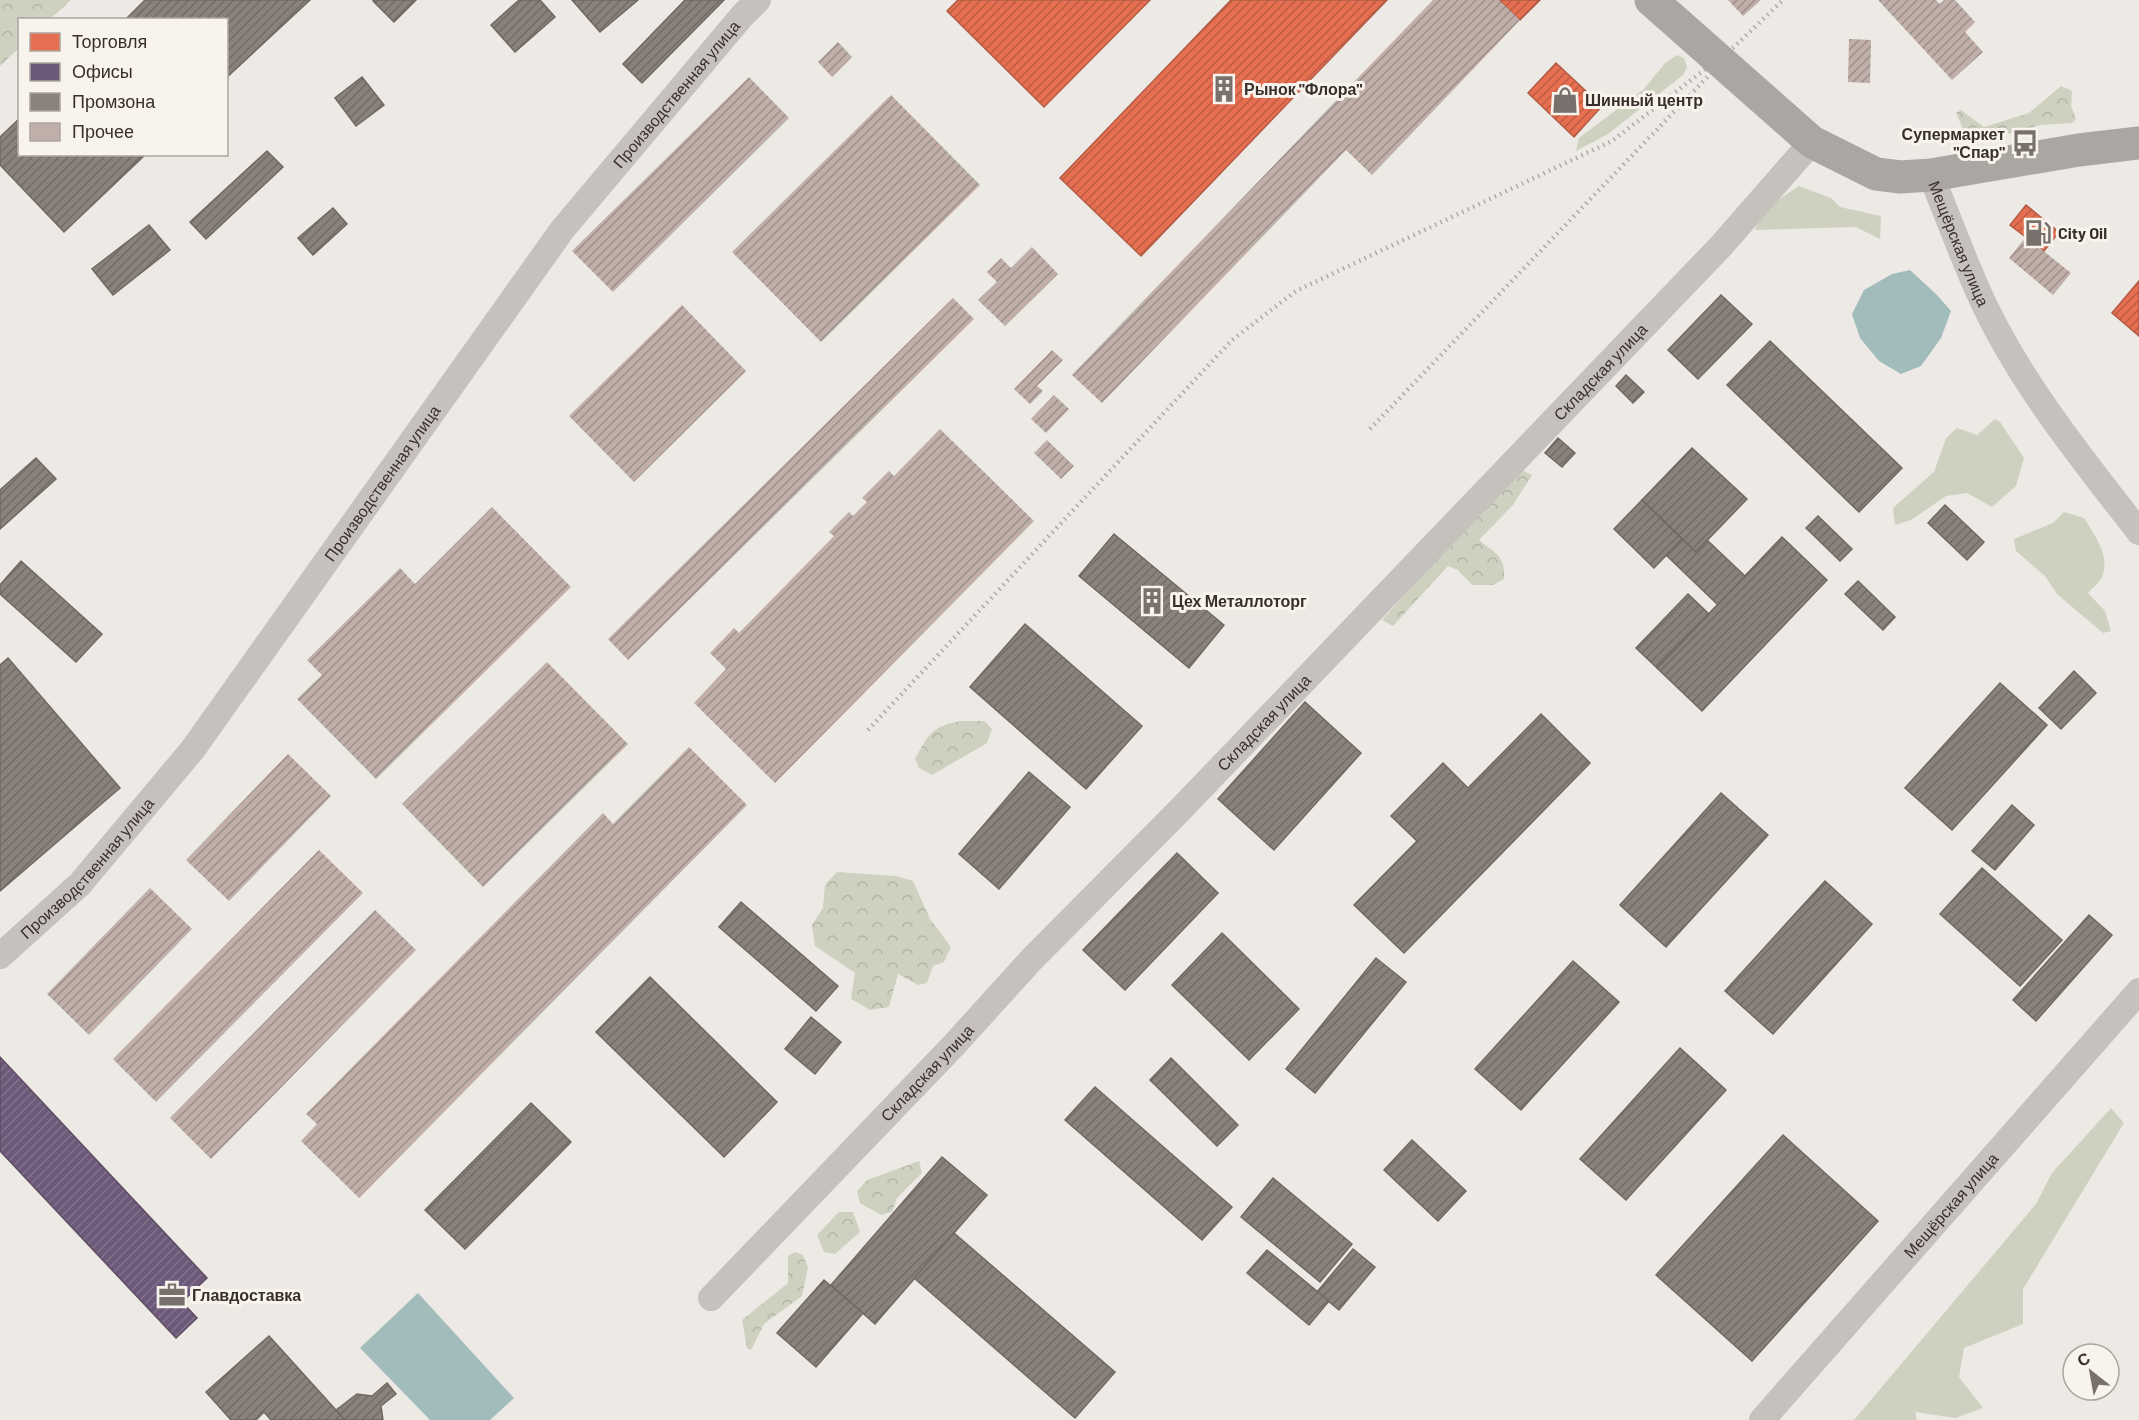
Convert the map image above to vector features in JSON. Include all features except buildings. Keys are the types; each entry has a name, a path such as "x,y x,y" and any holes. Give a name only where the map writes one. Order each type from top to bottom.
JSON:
{"main road":[{"name":"Мещёрская улица","path":"1651,0 1812,142 1876,174 1901,177 1931,175"},
{"path":"1931,175 2079,150 2139,143"}],"street":[{"name":"Производственная улица","path":"0,956 80,884 193,749 562,230 742,16 758,0"},
{"name":"Складская улица","path":"711,1298 954,1045 1032,959 1178,812 1721,246 1812,142"},
{"name":"Мещёрская улица","path":"1931,175 1983,303 2026,378 2073,447 2139,532"},
{"name":"Мещёрская улица","path":"1762,1420 2139,991"}],"green space":[{"path":"0,0 71,0 51,18 18,18 18,49 0,66"},
{"path":"1677,55 1684,58 1687,67 1683,75 1608,134 1576,151 1579,138 1644,89 1665,63"},
{"path":"2061,86 2072,91 2071,106 2076,119 2072,123 2040,125 1970,145 1956,113 1961,110 1984,127 2029,113"},
{"path":"1799,186 1831,198 1840,207 1881,216 1880,239 1856,227 1755,230 1763,210"},
{"path":"1995,419 2000,422 2024,458 2016,486 1992,507 1967,493 1946,496 1911,520 1895,525 1893,508 1934,472 1946,438 1957,428 1977,435"},
{"path":"1518,468 1532,475 1513,505 1479,540 1501,560 1504,579 1493,585 1472,585 1458,570 1448,566 1393,626 1382,620"},
{"path":"2064,512 2084,518 2101,547 2105,563 2104,571 2100,581 2088,593 2105,611 2111,631 2103,633 2057,594 2045,576 2016,551 2014,539 2053,523"},
{"path":"960,721 984,721 992,729 987,743 932,775 919,768 915,759 932,733 943,726"},
{"path":"837,872 896,876 913,881 930,919 951,947 944,962 933,966 927,983 918,985 898,974 889,1007 870,1010 851,999 855,973 815,946 812,925 823,908 825,885"},
{"path":"2111,1108 2124,1123 2023,1289 2023,1324 1964,1348 1959,1377 1983,1408 1955,1418 1915,1412 1917,1420 1854,1420 2036,1204 2052,1173"},
{"path":"919,1161 922,1173 897,1198 892,1212 881,1215 860,1203 857,1191 867,1180"},
{"path":"839,1212 853,1212 860,1232 835,1254 824,1252 817,1235"},
{"path":"795,1252 803,1255 808,1268 802,1296 764,1324 751,1350 747,1348 742,1320 788,1283 788,1256"}],"water":[{"path":"1910,270 1951,311 1941,338 1921,366 1901,374 1879,361 1860,338 1852,314 1864,290 1892,274"},
{"path":"418,1293 514,1398 490,1420 430,1420 360,1348"}],"railway":[{"path":"868,730 1232,340 1296,291 1612,141 1734,47 1783,0"},
{"path":"1370,429 1714,70"}],"place":[{"name":"Рынок \"Флора\"","path":"1224,89"},
{"name":"Шинный центр","path":"1565,100"},
{"name":"Супермаркет \"Спар\"","path":"2025,143"},
{"name":"City Oil","path":"2038,233"},
{"name":"Цех Металлоторг","path":"1152,601"},
{"name":"Главдоставка","path":"172,1295"}]}
